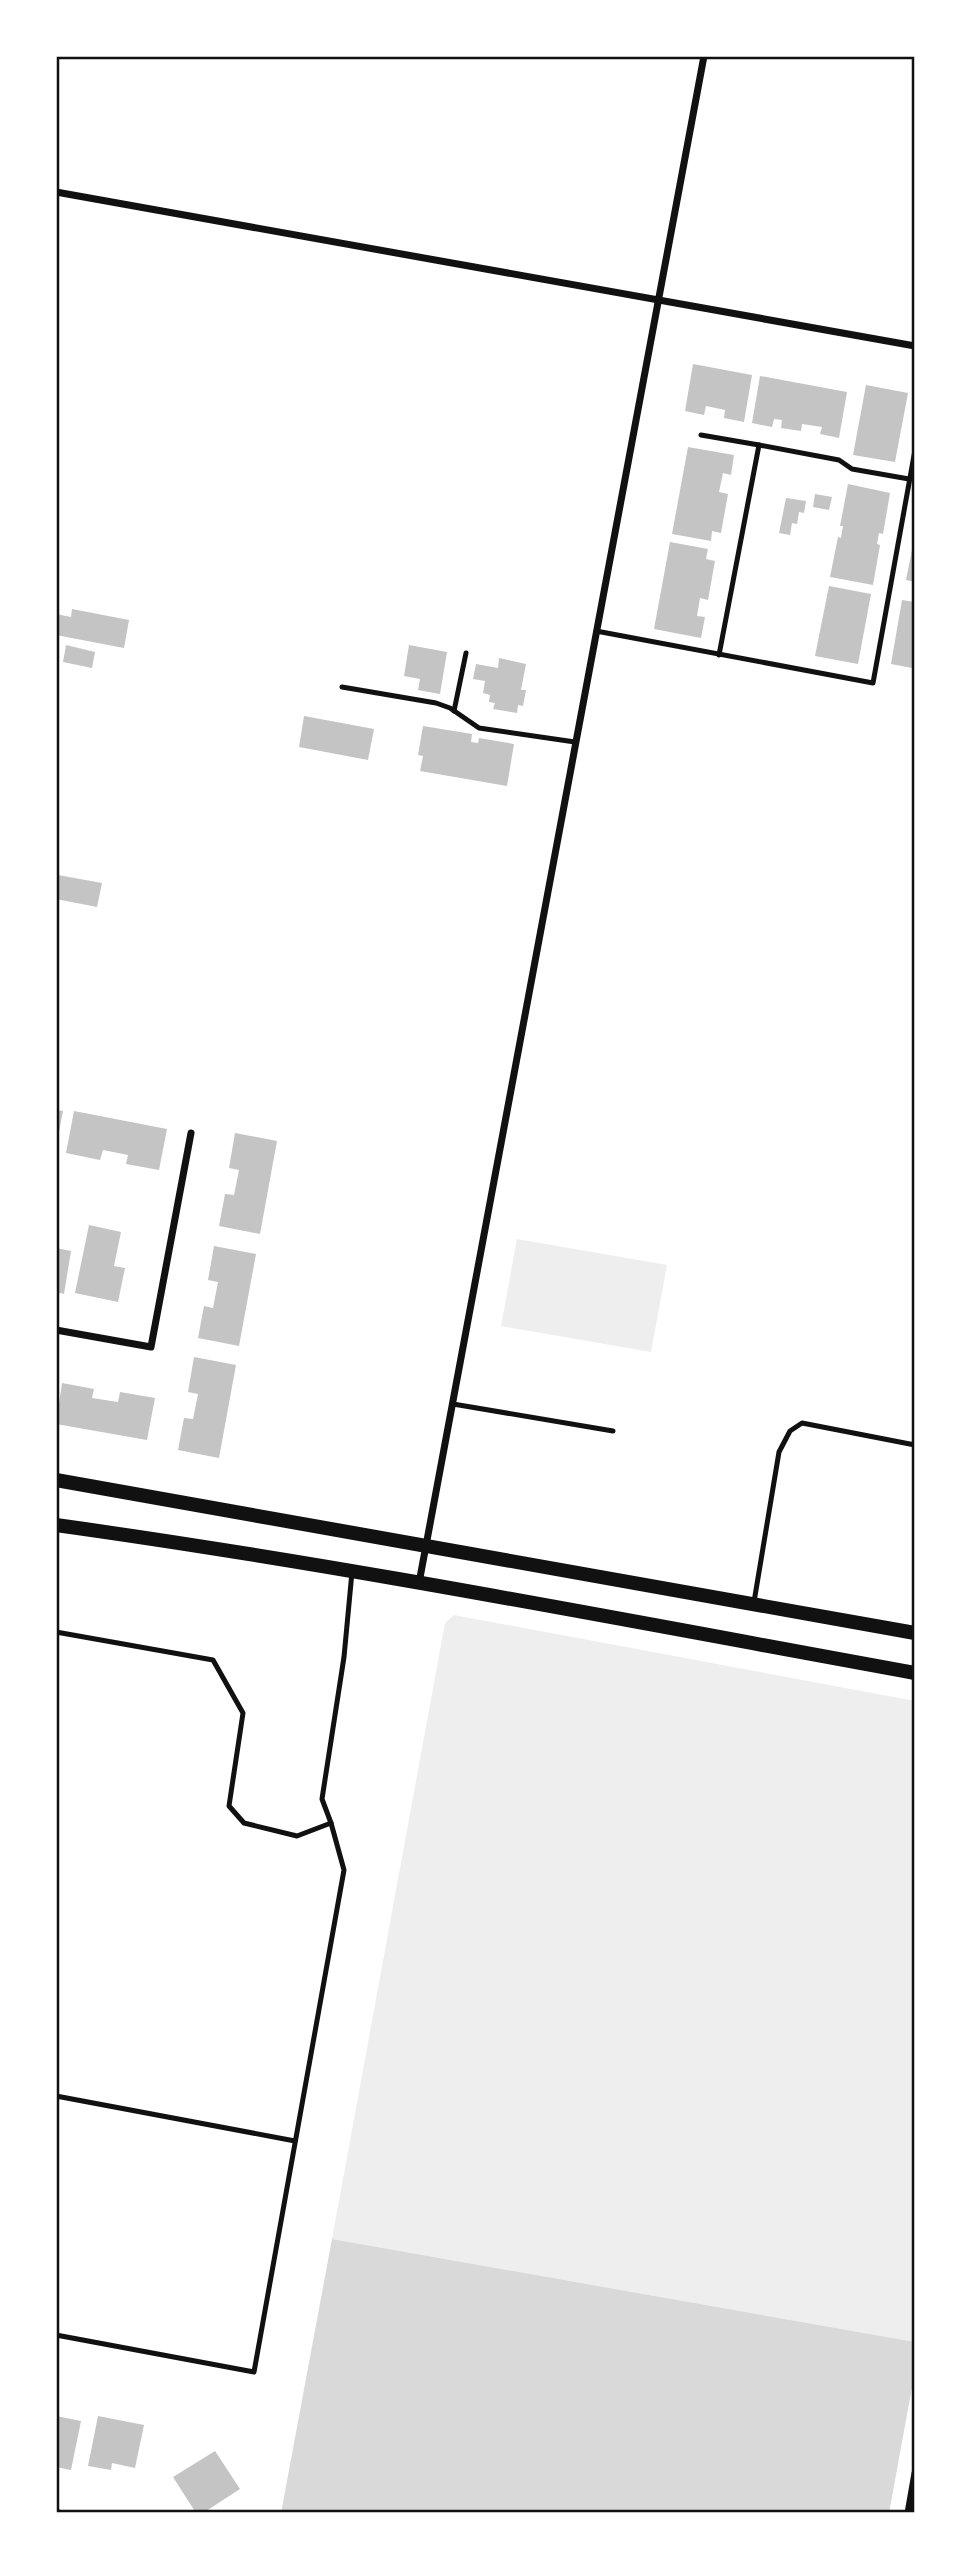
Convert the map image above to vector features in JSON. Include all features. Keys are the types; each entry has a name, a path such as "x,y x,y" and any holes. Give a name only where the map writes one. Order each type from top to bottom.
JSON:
{"main road":[{"path":"56,1480 915,1633"},
{"path":"56,1525 419,1583 915,1672"}],"street":[{"path":"419,1583 704,56"},
{"path":"56,192 915,346"},
{"path":"56,1330 151,1347 191,1133"},
{"path":"908,2513 915,2473"}],"lane":[{"path":"701,435 839,460 852,469 909,479"},
{"path":"719,655 758,446"},
{"path":"596,631 873,683 915,450"},
{"path":"454,711 466,653"},
{"path":"342,687 429,702 454,711 479,728 575,742"},
{"path":"453,1404 613,1431"},
{"path":"754,1604 779,1452 790,1431 802,1423 915,1445"},
{"path":"56,2335 254,2372 344,1870 322,1799 344,1657 352,1572"},
{"path":"56,1632 212,1660 243,1713 229,1806 244,1824 297,1836 331,1823"},
{"path":"56,2096 295,2141"}],"shaded area":[{"path":"517,1239 667,1265 651,1352 501,1326"},
{"path":"454,1615 915,1701 915,2342 332,2239 445,1623"},
{"path":"332,2239 915,2342 915,2371 889,2513 281,2513"}],"building":[{"path":"693,364 752,375 744,422 724,418 725,410 706,406 704,415 685,411"},
{"path":"760,376 847,392 839,438 820,434 822,427 802,424 801,431 781,428 782,420 774,419 772,427 752,423"},
{"path":"866,385 908,393 895,462 853,455"},
{"path":"688,447 734,455 731,475 723,473 719,492 728,494 721,533 712,531 711,541 672,534"},
{"path":"848,484 890,493 883,534 879,533 877,544 880,545 873,585 830,577 838,537 841,538 843,526 840,526"},
{"path":"815,494 832,497 829,510 813,507"},
{"path":"786,498 806,501 804,513 799,512 797,524 792,523 790,535 779,533"},
{"path":"915,540 915,582 906,580"},
{"path":"670,542 708,549 706,559 715,561 708,600 700,598 697,616 705,617 701,638 654,629"},
{"path":"829,586 871,594 858,664 815,656"},
{"path":"902,600 915,602 912,668 891,664"},
{"path":"72,609 129,620 124,648 56,635 56,614 71,617"},
{"path":"66,645 95,652 92,668 63,662"},
{"path":"409,645 447,652 440,694 418,690 420,679 404,676"},
{"path":"499,658 526,664 521,690 526,690 523,706 518,705 517,713 493,709 495,703 489,702 490,695 483,693 485,681 473,679 476,664 498,668"},
{"path":"304,716 374,729 368,760 299,747"},
{"path":"423,726 472,734 471,742 478,743 479,738 514,744 507,786 420,771 423,756 418,755"},
{"path":"58,875 102,883 97,907 56,899"},
{"path":"56,1110 63,1111 57,1142 56,1142"},
{"path":"74,1111 167,1129 159,1170 126,1164 128,1155 103,1150 100,1160 66,1153"},
{"path":"235,1133 277,1141 260,1234 219,1226 225,1194 234,1195 239,1170 229,1168"},
{"path":"89,1225 121,1232 114,1266 125,1268 118,1302 75,1293"},
{"path":"214,1246 256,1254 239,1346 198,1338 204,1306 213,1308 218,1282 208,1280"},
{"path":"56,1248 71,1251 64,1294 56,1292"},
{"path":"194,1357 236,1365 219,1458 178,1450 184,1418 193,1419 198,1394 188,1392"},
{"path":"62,1383 94,1389 92,1398 118,1402 120,1392 155,1398 147,1440 56,1424"},
{"path":"56,2416 81,2421 71,2470 56,2467"},
{"path":"98,2416 144,2425 135,2468 112,2463 111,2470 88,2466"},
{"path":"215,2451 240,2489 203,2513 196,2513 173,2477"}]}
